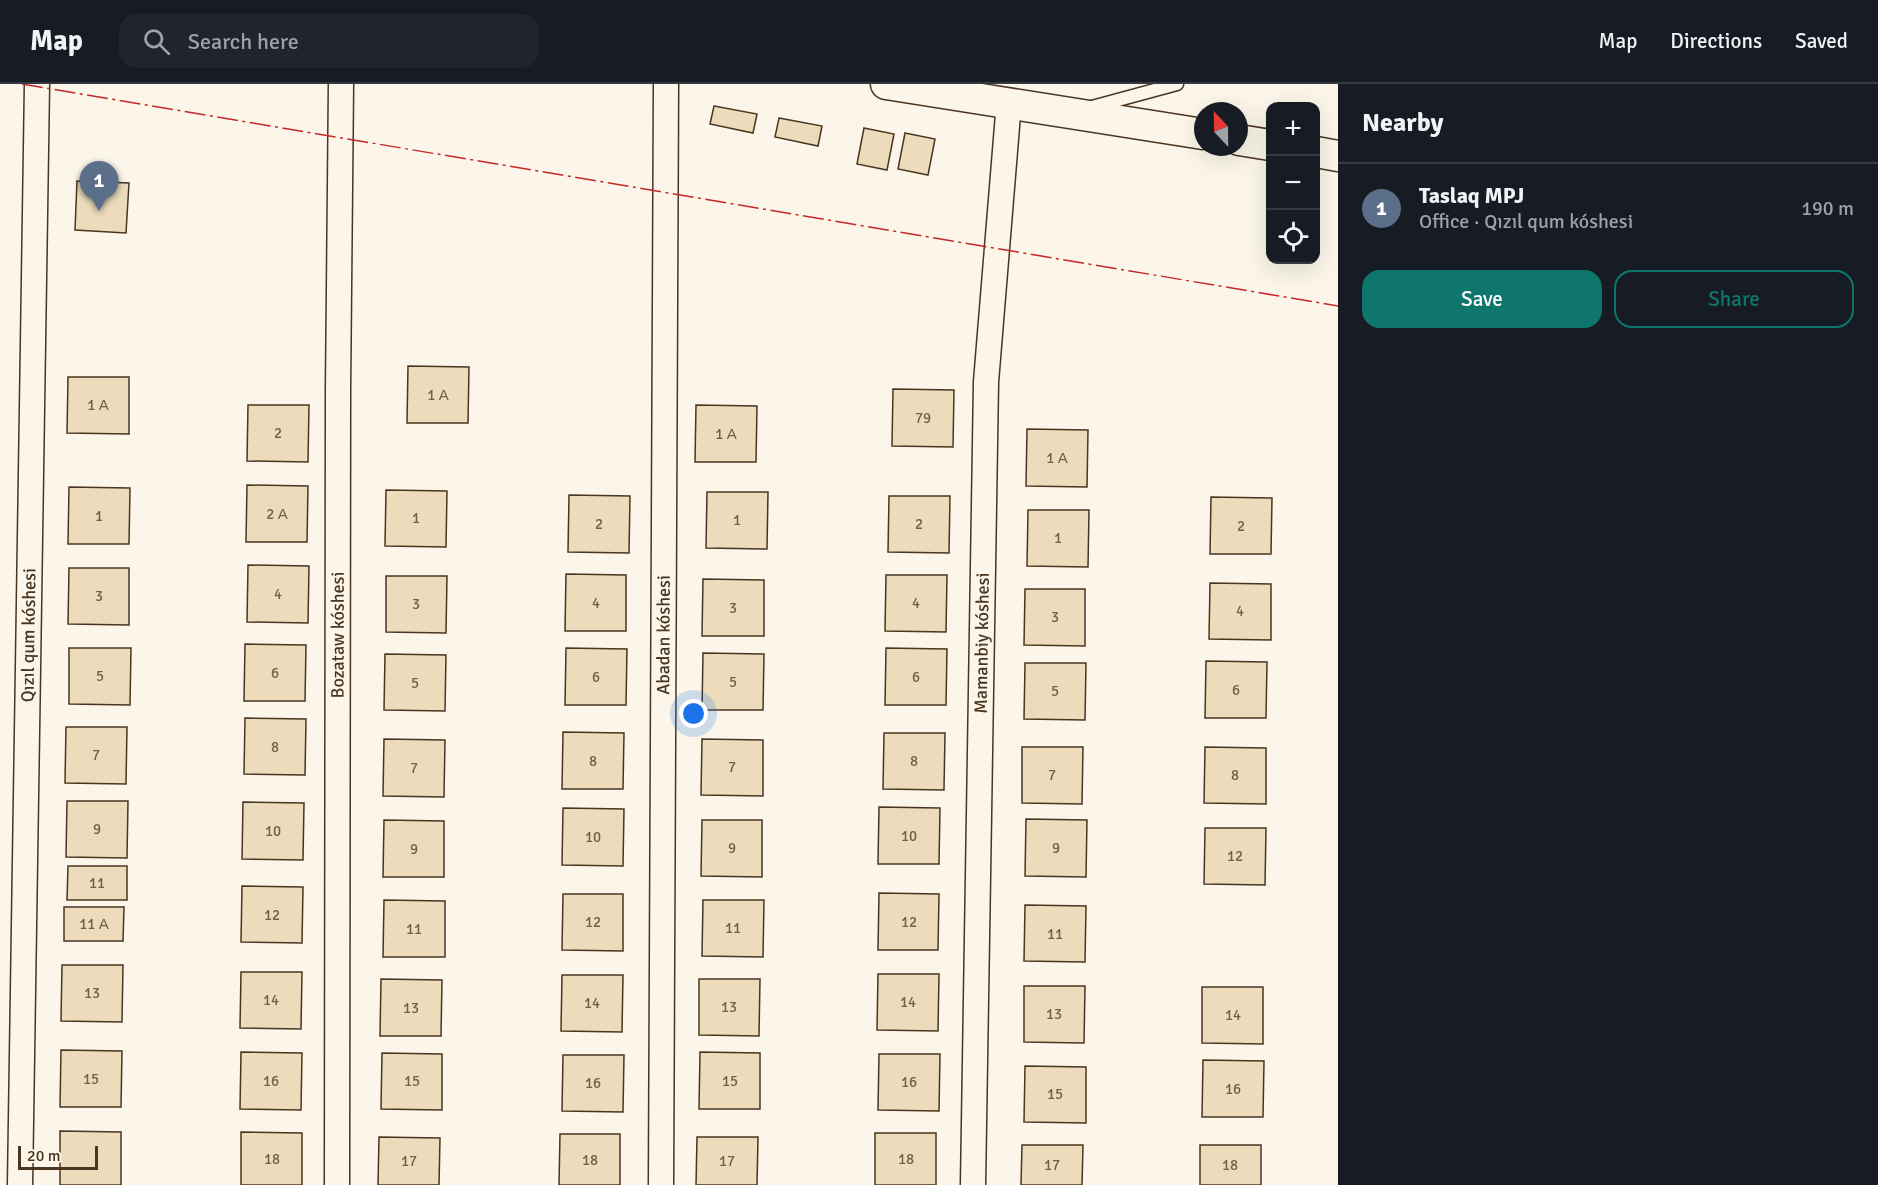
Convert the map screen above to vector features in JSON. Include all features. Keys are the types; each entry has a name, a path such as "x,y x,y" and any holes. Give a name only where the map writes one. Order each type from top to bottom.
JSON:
{"street":[{"name":"Qızıl qum kóshesi","path":"20,1185 37,84"},
{"name":"Bozataw kóshesi","path":"337,1185 338,391 341,84"},
{"name":"Abadan kóshesi","path":"661,1185 666,84"},
{"path":"886,84 1194,132"},
{"name":"Mamanbiy kóshesi","path":"973,1185 986,382 1009,102"},
{"path":"1248,141 1266,144"},
{"path":"1320,153 1338,156"}],"lane":[{"path":"1072,112 1177,84"}],"building":[{"path":"714,106 757,114 753,133 710,124"},
{"path":"779,118 822,126 818,146 775,137"},
{"path":"864,128 894,134 887,170 857,164"},
{"path":"905,133 935,139 928,175 898,169"},
{"path":"77,181 129,183 126,233 75,230"},
{"path":"408,366 469,367 468,423 407,423"},
{"path":"68,377 129,377 129,434 67,433"},
{"path":"893,389 954,390 953,447 892,446"},
{"path":"248,405 309,405 308,462 247,461"},
{"path":"696,405 757,406 756,462 695,462"},
{"path":"1027,429 1088,430 1087,487 1026,486"},
{"path":"247,485 308,486 307,542 246,542"},
{"path":"69,487 130,488 129,544 68,544"},
{"path":"386,490 447,491 446,547 385,546"},
{"path":"707,492 768,492 767,549 706,548"},
{"path":"569,495 630,496 629,553 568,552"},
{"path":"889,496 950,496 949,553 888,552"},
{"path":"1211,497 1272,498 1271,554 1210,554"},
{"path":"1028,510 1089,510 1088,567 1027,566"},
{"path":"248,565 309,566 308,623 247,622"},
{"path":"69,568 129,568 129,625 68,624"},
{"path":"566,574 626,575 626,631 565,631"},
{"path":"886,575 947,575 946,632 885,631"},
{"path":"386,576 447,576 446,633 386,632"},
{"path":"703,579 764,580 764,636 702,636"},
{"path":"1210,583 1271,584 1271,640 1209,639"},
{"path":"1025,589 1085,589 1085,646 1024,645"},
{"path":"245,644 306,645 305,701 244,701"},
{"path":"69,648 131,648 130,705 69,704"},
{"path":"566,648 627,649 626,705 565,705"},
{"path":"886,648 947,649 946,705 885,705"},
{"path":"703,653 764,654 763,710 702,710"},
{"path":"385,654 446,655 445,711 384,710"},
{"path":"1206,661 1267,662 1266,718 1205,718"},
{"path":"1025,663 1086,663 1085,720 1024,719"},
{"path":"245,718 306,719 305,775 244,774"},
{"path":"66,727 127,727 126,784 65,783"},
{"path":"563,732 624,733 623,789 562,789"},
{"path":"884,733 945,733 944,790 883,789"},
{"path":"384,739 445,740 444,797 383,796"},
{"path":"702,739 763,740 763,796 701,795"},
{"path":"1022,747 1083,747 1082,804 1022,803"},
{"path":"1205,747 1266,748 1266,804 1204,803"},
{"path":"67,801 128,801 127,858 66,857"},
{"path":"243,802 304,803 303,860 242,859"},
{"path":"879,807 940,808 939,864 878,864"},
{"path":"563,808 624,809 623,866 562,865"},
{"path":"1026,819 1087,820 1086,877 1025,876"},
{"path":"384,820 444,821 444,877 383,877"},
{"path":"702,820 762,820 762,877 701,876"},
{"path":"1205,828 1266,828 1265,885 1204,884"},
{"path":"68,866 127,866 127,900 67,900"},
{"path":"242,886 303,887 302,943 241,942"},
{"path":"879,893 939,894 938,950 878,950"},
{"path":"563,894 623,894 623,951 562,950"},
{"path":"384,900 445,901 445,957 383,957"},
{"path":"703,900 764,900 763,957 702,956"},
{"path":"1025,905 1086,906 1085,962 1024,961"},
{"path":"64,907 124,907 123,941 64,941"},
{"path":"62,965 123,965 122,1022 61,1021"},
{"path":"241,972 302,972 301,1029 240,1028"},
{"path":"878,974 939,974 938,1031 877,1030"},
{"path":"562,975 623,975 622,1032 561,1031"},
{"path":"381,979 442,980 441,1036 380,1036"},
{"path":"699,979 760,979 759,1036 699,1035"},
{"path":"1024,986 1085,986 1084,1043 1024,1042"},
{"path":"1202,987 1263,987 1263,1044 1202,1043"},
{"path":"61,1050 122,1051 121,1107 60,1107"},
{"path":"241,1052 302,1053 301,1110 240,1109"},
{"path":"700,1052 760,1053 760,1109 699,1109"},
{"path":"382,1053 442,1054 442,1110 381,1109"},
{"path":"879,1054 940,1054 939,1111 878,1110"},
{"path":"563,1055 624,1055 623,1112 562,1111"},
{"path":"1203,1060 1264,1061 1263,1117 1202,1117"},
{"path":"1025,1066 1086,1067 1086,1123 1024,1122"},
{"path":"60,1131 121,1132 121,1185 60,1185"},
{"path":"241,1132 302,1133 302,1185 241,1185"},
{"path":"875,1133 936,1133 936,1185 875,1185"},
{"path":"560,1134 620,1134 620,1185 559,1185"},
{"path":"379,1137 440,1138 439,1185 378,1185"},
{"path":"697,1137 758,1137 757,1185 696,1185"},
{"path":"1022,1145 1083,1145 1082,1185 1021,1185"},
{"path":"1200,1145 1261,1145 1261,1185 1200,1185"}],"power":[{"path":"22,84 1338,306"}],"place":[{"name":"Taslaq MPJ","path":"99,211"}]}
